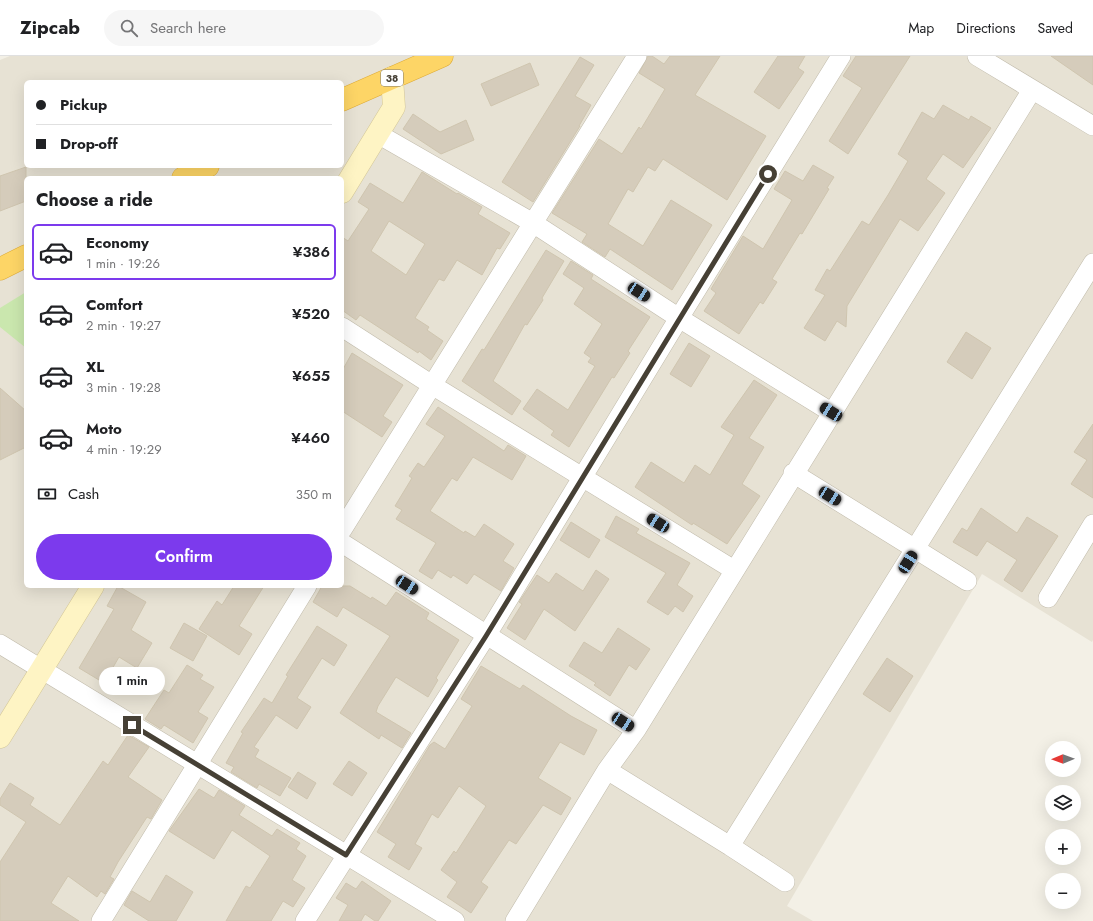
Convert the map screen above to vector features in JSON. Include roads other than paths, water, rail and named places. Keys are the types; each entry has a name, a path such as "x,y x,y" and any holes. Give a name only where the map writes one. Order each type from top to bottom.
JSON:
{"highway":[{"name":"38","path":"344,99 442,56"},
{"path":"188,176 204,168"},
{"path":"0,269 24,257"}],"street":[{"path":"344,527 637,56"},
{"path":"305,921 486,636 582,476 841,56"},
{"path":"977,56 1093,126"},
{"path":"344,189 394,107 392,78"},
{"path":"515,921 607,770 636,730 793,473 1032,90"},
{"path":"378,134 534,223 679,318 831,412"},
{"path":"730,846 917,549 1093,263"},
{"path":"344,328 432,385 734,570"},
{"path":"793,473 967,581"},
{"path":"1048,598 1093,524"},
{"path":"344,545 636,730"},
{"path":"0,737 92,588"},
{"path":"101,921 196,764 306,588"},
{"path":"0,644 42,671 455,921"},
{"path":"607,770 785,882"}]}
